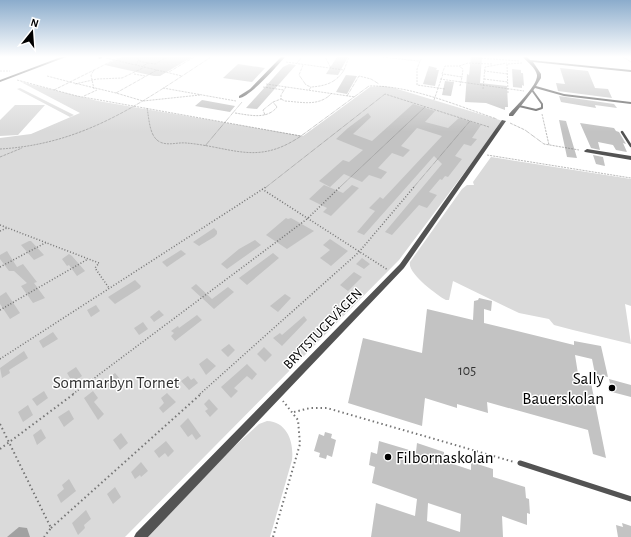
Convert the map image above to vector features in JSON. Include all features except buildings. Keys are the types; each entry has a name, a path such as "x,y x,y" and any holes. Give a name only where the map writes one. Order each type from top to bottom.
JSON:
{"street":[{"path":"511,115 532,90 537,82"},
{"path":"241,97 257,84"},
{"path":"532,90 631,103"},
{"name":"BRYTSTUGEVÄGEN","path":"140,537 394,274 450,200 504,121"},
{"path":"587,151 631,158"}],"lane":[{"path":"519,106 541,109 542,104 532,90"},
{"path":"622,132 631,146"},
{"path":"520,463 631,499"}],"path":[{"path":"27,82 83,97 301,136"},
{"path":"53,90 70,82"},
{"path":"70,82 143,101 200,95"},
{"path":"75,84 86,82"},
{"path":"92,82 94,89"},
{"path":"116,93 135,82"},
{"path":"0,150 54,141 75,135 113,118 172,82"},
{"path":"304,82 306,85 311,87 324,86 334,82"},
{"path":"347,96 355,82"},
{"path":"417,82 416,86 445,90"},
{"path":"434,100 439,90 440,82"},
{"path":"461,82 508,89 532,90"},
{"path":"460,86 461,82"},
{"path":"508,82 508,93"},
{"path":"257,84 355,97"},
{"path":"257,84 284,90"},
{"path":"147,108 154,136 158,141 172,145 185,143 242,153 266,152 289,146 369,86 380,85 393,87 504,121 520,127 542,143 587,151"},
{"path":"281,99 281,94 287,87"},
{"path":"163,88 242,102"},
{"path":"83,97 97,90"},
{"path":"265,115 263,110 273,102 281,99 285,101 318,103 326,101 332,93"},
{"path":"0,359 262,190 385,94 489,127"},
{"path":"204,147 235,113 243,100 241,97"},
{"path":"235,113 265,115 276,109 277,107 273,102"},
{"path":"0,449 307,219 425,107"},
{"path":"541,109 549,145"},
{"path":"44,537 51,528 359,252 470,121"},
{"path":"0,157 23,147"},
{"path":"481,154 631,178"},
{"path":"262,190 394,274"},
{"path":"0,225 99,263 95,268 110,288"},
{"path":"0,231 7,228"},
{"path":"0,267 47,242"},
{"path":"0,310 88,259"},
{"path":"273,537 300,444 300,425 294,412 278,394"},
{"path":"294,412 310,408 327,408 520,463"},
{"path":"0,424 51,528"}],"green space":[{"name":"Sommarbyn Tornet","path":"21,82 98,101 303,136 370,87 383,86 503,121 399,260 125,537 0,537 0,138 31,134 80,113"},
{"path":"20,88 74,115 70,117 17,89"},
{"path":"15,105 45,105 18,135 0,136 0,120"},
{"path":"491,157 631,179 631,306 625,304 631,344 554,325 549,319 519,313 453,281 449,300 446,300 436,294 413,272 410,267 410,262 462,189 467,185 474,185 473,182"},
{"path":"267,421 274,422 285,429 291,440 292,447 292,460 270,537 148,537 226,454 259,424"}],"shaded area":[{"path":"19,527 27,528 30,537 7,537"}],"place":[{"name":"Sally Bauerskolan","path":"612,388"},
{"name":"Filbornaskolan","path":"388,457"}]}
